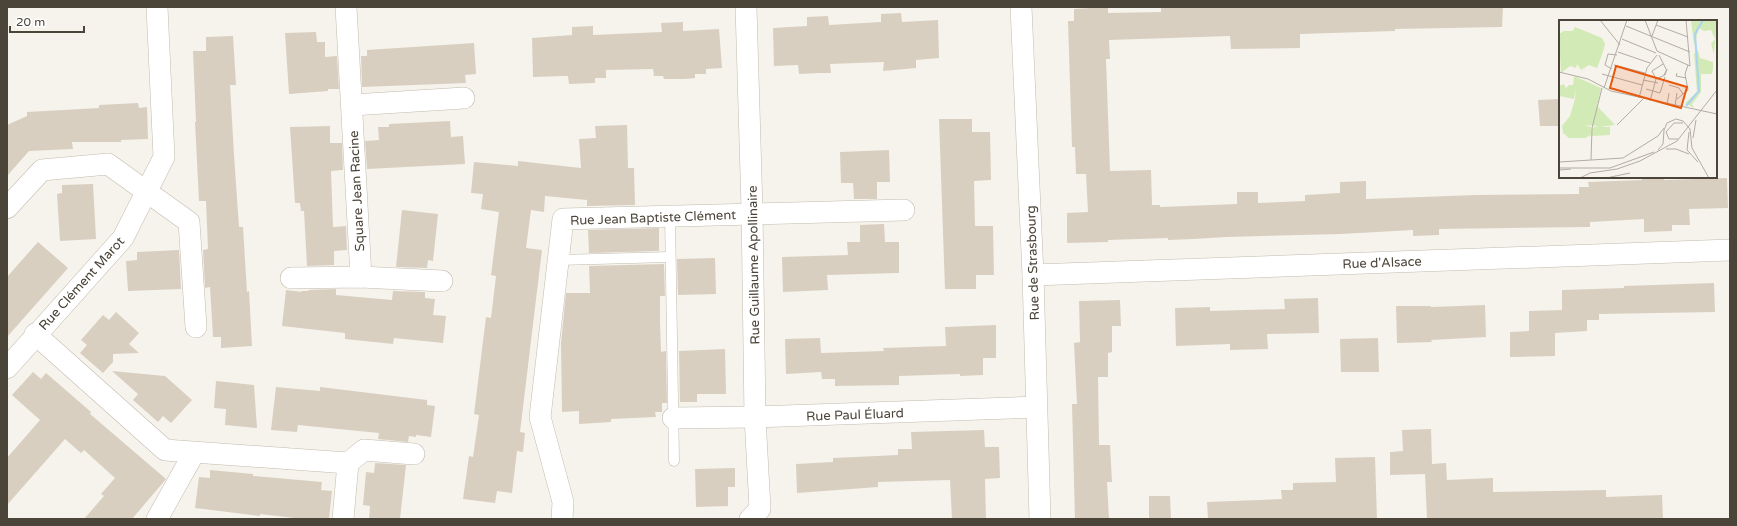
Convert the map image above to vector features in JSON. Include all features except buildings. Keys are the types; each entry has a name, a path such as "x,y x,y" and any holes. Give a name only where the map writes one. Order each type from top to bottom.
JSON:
{"street":[{"name":"Rue Clément Marot","path":"7,368 35,334 123,238 164,157 157,7"},
{"name":"Square Jean Racine","path":"346,7 361,277"},
{"name":"Rue Guillaume Apollinaire","path":"746,7 759,516"},
{"name":"Rue de Strasbourg","path":"1021,7 1033,275 1040,519"},
{"path":"352,105 464,98"},
{"path":"7,208 42,170 108,164 189,222 196,327"},
{"name":"Rue Jean Baptiste Clément","path":"562,519 563,502 540,417 562,219 904,210"},
{"name":"Rue d'Alsace","path":"1033,275 1730,250"},
{"path":"290,278 361,277 442,281"},
{"path":"35,334 165,450 348,463 364,450 414,454"},
{"name":"Rue Paul Éluard","path":"673,418 756,417 1036,407"},
{"path":"157,519 194,453"},
{"path":"343,519 348,463"}],"lane":[{"path":"670,216 674,461"},
{"path":"558,260 670,257"}]}
